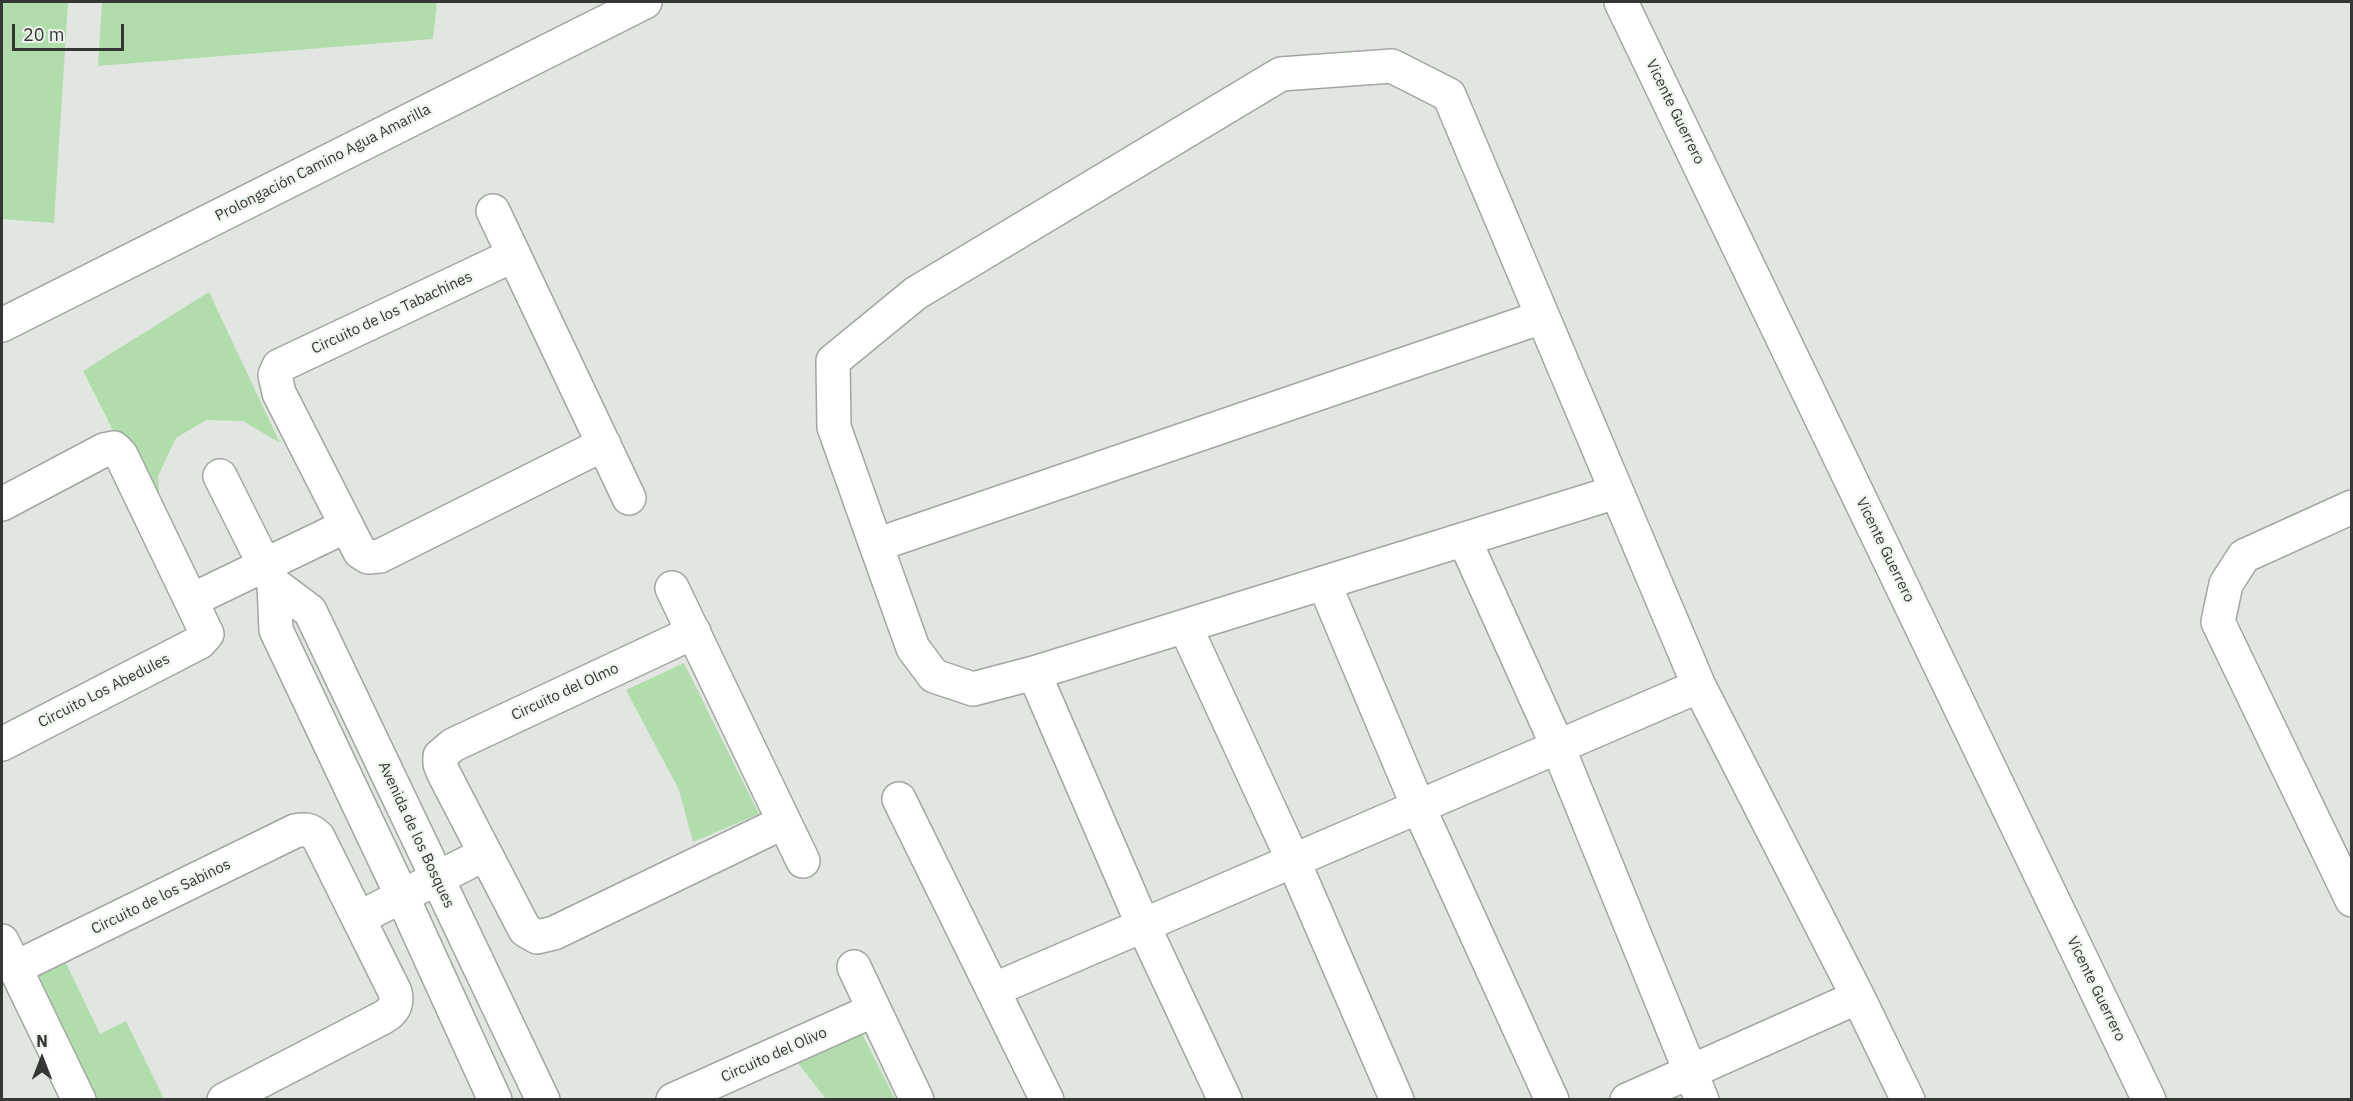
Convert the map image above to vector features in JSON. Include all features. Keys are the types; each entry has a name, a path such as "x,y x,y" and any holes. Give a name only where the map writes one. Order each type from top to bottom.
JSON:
{"street":[{"name":"Prolongación Camino Agua Amarilla","path":"2,325 645,2"},
{"name":"Vicente Guerrero","path":"1622,2 2149,1100"},
{"path":"1616,492 1034,673 973,689 934,676 913,648 834,427 833,361 916,293 1281,74 1392,66 1449,95 1700,686 1908,1100"},
{"path":"493,211 629,498"},
{"name":"Circuito de los Tabachines","path":"346,526 279,393 275,375 279,366 514,255"},
{"path":"876,545 1542,317"},
{"path":"2,504 104,450 114,448 121,455 192,600 270,574 346,526 360,552 368,557 380,556 604,444"},
{"name":"Avenida de los Bosques","path":"220,476 270,574 310,611 543,1100"},
{"path":"2352,507 2244,556 2226,584 2218,622 2352,900"},
{"path":"1464,539 1558,747 1696,1086"},
{"name":"Avenida de los Bosques","path":"270,574 276,630 402,896 495,1100"},
{"path":"1324,582 1418,806 1552,1100"},
{"path":"672,588 803,861"},
{"name":"Circuito Los Abedules","path":"2,744 201,642 206,637 206,631 192,600"},
{"path":"1185,626 1293,860 1397,1100"},
{"name":"Circuito del Olmo","path":"485,854 440,764 440,756 453,745 694,632"},
{"path":"1034,673 1143,925 1225,1100"},
{"path":"993,990 1700,686"},
{"path":"899,799 1047,1100"},
{"path":"224,1100 382,1018 394,1008 397,1000 395,992 359,918 485,854 525,930 537,937 555,933 784,822"},
{"name":"Circuito de los Sabinos","path":"79,1100 8,954 295,831 308,829 318,837 359,918"},
{"path":"854,967 917,1100"},
{"path":"1627,1100 1696,1086 1858,997"},
{"name":"Circuito del Olivo","path":"673,1100 874,1010"}],"green space":[{"path":"2,2 68,2 54,223 2,219"},
{"path":"102,2 437,2 433,39 98,66"},
{"path":"209,292 280,443 243,421 206,420 176,438 158,476 160,505 152,508 83,371"},
{"path":"684,663 759,814 693,842 679,790 626,690"},
{"path":"63,957 100,1034 126,1021 164,1099 96,1099 34,970"},
{"path":"855,1020 895,1099 826,1099 790,1053"}]}
